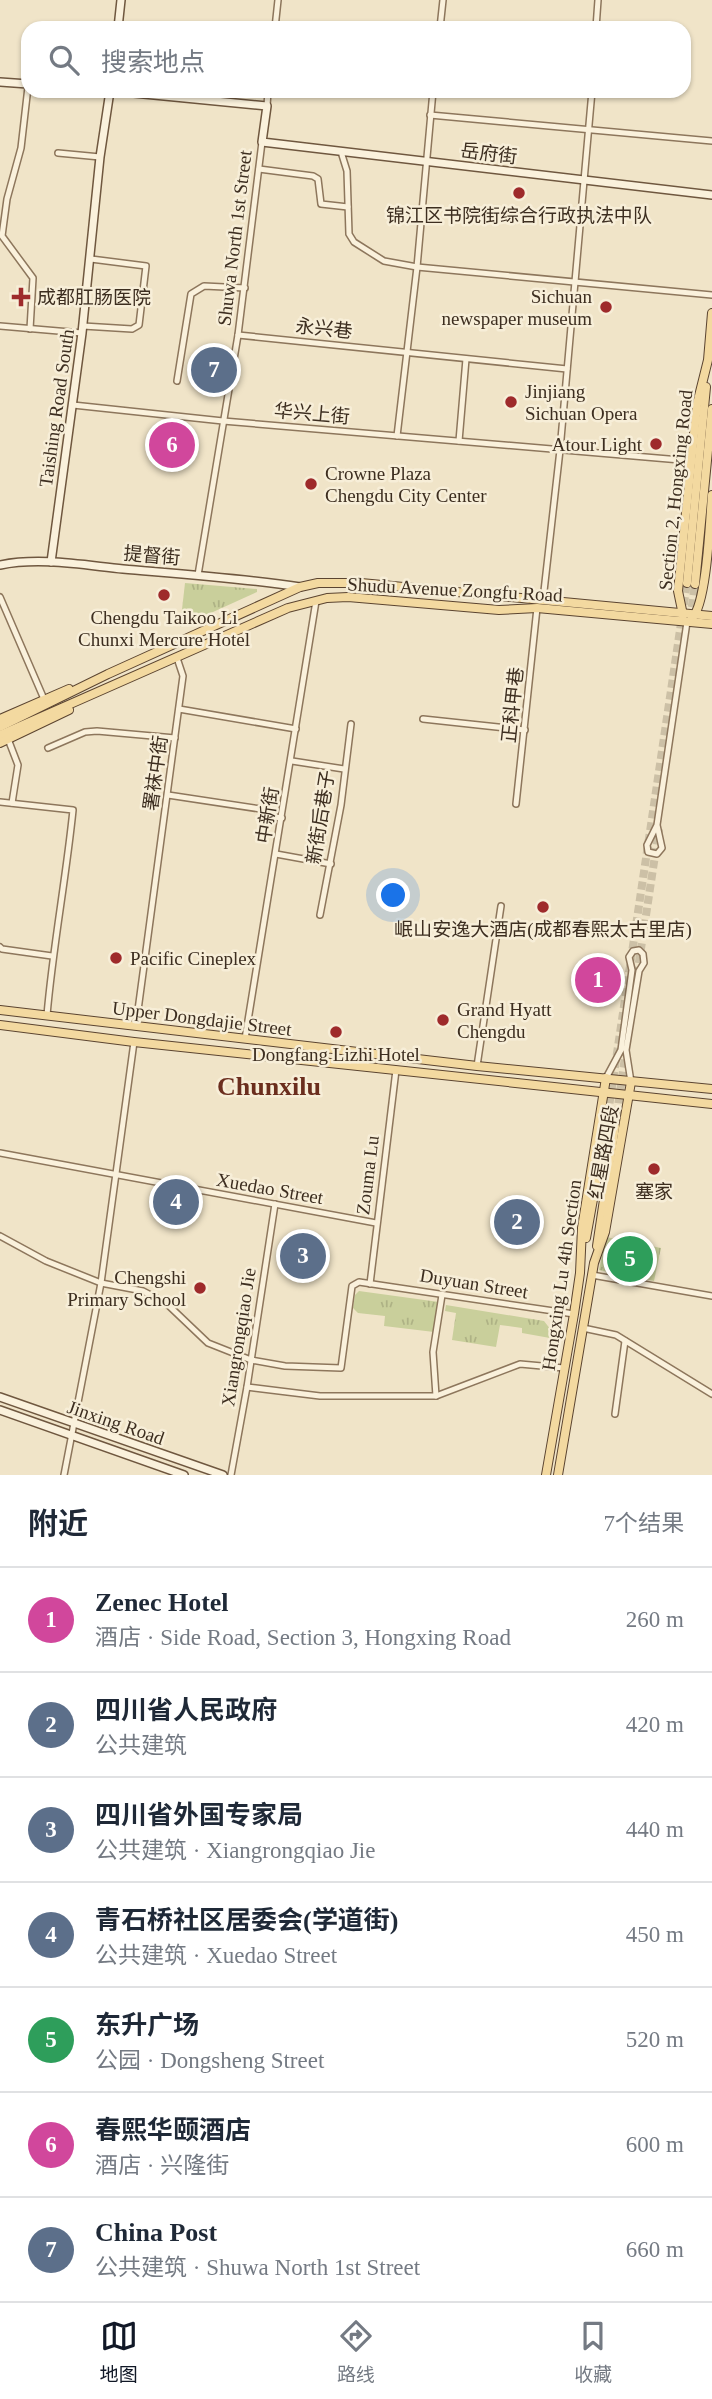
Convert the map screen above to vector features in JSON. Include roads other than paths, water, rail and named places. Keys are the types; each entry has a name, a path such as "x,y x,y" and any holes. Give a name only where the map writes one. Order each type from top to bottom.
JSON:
{"main road":[{"path":"119,21 121,0"},
{"path":"0,82 21,84"},
{"name":"Taishing Road South","path":"51,562 91,259 100,157 111,98"},
{"path":"184,98 267,106 262,142"},
{"name":"岳府街","path":"262,142 712,195"},
{"name":"Section 2, Hongxing Road","path":"687,622 681,613 678,591 697,404 708,360 712,313"},
{"path":"708,360 691,584 712,409"},
{"name":"Section 2, Hongxing Road","path":"696,614 702,593 712,495"},
{"name":"提督街","path":"0,565 15,562 51,562 300,587"},
{"name":"Shudu Avenue Zongfu Road","path":"0,727 108,674 300,587 318,583 351,583 712,624"},
{"name":"Shudu Avenue Zongfu Road","path":"3,739 55,717 111,686 288,608 316,601 348,597 499,610 540,604 712,616"},
{"path":"687,622 696,614"},
{"name":"Shudu Avenue Zongfu Road","path":"0,719 108,674"},
{"name":"Upper Dongdajie Street","path":"0,1010 477,1066 712,1089"},
{"path":"11,1026 6,1020 7,1014 13,1012"},
{"name":"Upper Dongdajie Street","path":"0,1025 134,1042 712,1104"},
{"name":"Hongxing Lu 4th Section","path":"546,1475 574,1314 580,1273 582,1228 606,1078"},
{"name":"红星路四段","path":"558,1475 594,1263 606,1232 631,1082"},
{"path":"580,1273 610,1127 594,1263"},
{"name":"Jinxing Road","path":"0,1397 223,1475"},
{"name":"Jinxing Road","path":"0,1410 184,1475"}],"street":[{"path":"276,21 278,0"},
{"path":"441,21 443,0"},
{"path":"596,21 598,0"},
{"path":"27,98 22,148 4,199 2,236 33,278 30,329"},
{"path":"267,106 268,98"},
{"path":"397,436 417,267 432,98"},
{"name":"正科甲巷","path":"516,804 560,450 592,98"},
{"path":"430,116 712,141"},
{"name":"Shuwa North 1st Street","path":"198,575 245,288 262,142"},
{"path":"58,153 100,157"},
{"path":"342,155 347,171 349,234 354,242 384,261 575,284 712,295"},
{"path":"259,169 313,176 318,179 321,204 348,207"},
{"path":"0,326 30,329 132,329 139,325 146,266 91,259"},
{"path":"177,381 191,294 204,285 245,288"},
{"name":"永兴巷","path":"238,335 567,369"},
{"path":"459,441 466,359"},
{"name":"华兴上街","path":"73,405 223,421 691,461"},
{"path":"0,597 44,699"},
{"name":"中新街","path":"246,1038 316,601"},
{"path":"657,825 662,848 652,854 647,850 647,845 657,825 687,622"},
{"name":"署袜中街","path":"136,1025 183,676 177,657"},
{"path":"179,709 296,729"},
{"path":"424,719 525,730"},
{"name":"新街后巷子","path":"320,915 341,805 351,724"},
{"path":"48,748 85,732 97,731 175,738"},
{"path":"3,739 18,765 12,803"},
{"path":"292,761 344,769"},
{"path":"168,794 267,810 266,816 282,818"},
{"path":"0,802 73,810 67,873 62,887 52,956 47,1015"},
{"path":"276,854 331,864"},
{"path":"477,1066 501,906"},
{"path":"0,947 52,956"},
{"path":"606,1078 621,1050 632,971 629,957 637,950 643,954 644,960 639,971 626,1050 631,1082"},
{"path":"64,1475 101,1283 134,1042"},
{"name":"Zouma Lu","path":"370,1284 396,1070"},
{"name":"Xuedao Street","path":"0,1153 376,1223"},
{"name":"Xiangrongqiao Jie","path":"231,1475 275,1205"},
{"path":"0,1236 46,1261 101,1283 143,1291 166,1303 208,1343 251,1360 285,1366 341,1368 352,1286 359,1282 370,1284"},
{"path":"592,1275 712,1296"},
{"name":"Duyuan Street","path":"370,1284 574,1314"},
{"path":"436,1396 433,1352 442,1294"},
{"path":"583,1328 616,1335 712,1394"},
{"path":"615,1414 625,1340"},
{"path":"247,1387 320,1396 436,1396 520,1364 564,1368"}],"tunnel":[{"path":"606,1127 687,583"},
{"path":"690,619 695,584"},
{"path":"637,975 659,829"},
{"path":"615,1127 626,1050"}],"place":[{"name":"锦江区书院街综合行政执法中队","path":"519,193"},
{"name":"成都肛肠医院","path":"21,297"},
{"name":"Sichuan newspaper museum","path":"606,307"},
{"name":"China Post","path":"214,370"},
{"name":"Jinjiang Sichuan Opera","path":"511,402"},
{"name":"Atour Light","path":"656,444"},
{"name":"春熙华颐酒店","path":"172,445"},
{"name":"Crowne Plaza Chengdu City Center","path":"311,484"},
{"name":"Chengdu Taikoo Li Chunxi Mercure Hotel","path":"164,595"},
{"name":"岷山安逸大酒店(成都春熙太古里店)","path":"543,907"},
{"name":"Pacific Cineplex","path":"116,958"},
{"name":"Zenec Hotel","path":"598,980"},
{"name":"Grand Hyatt Chengdu","path":"443,1020"},
{"name":"Dongfang Lizhi Hotel","path":"336,1032"},
{"name":"塞家","path":"654,1169"},
{"name":"青石桥社区居委会(学道街)","path":"176,1202"},
{"name":"四川省人民政府","path":"517,1222"},
{"name":"四川省外国专家局","path":"303,1256"},
{"name":"东升广场","path":"630,1259"},
{"name":"Chengshi Primary School","path":"200,1288"}],"district":[{"name":"Chunxilu","path":"269,1086"}]}
